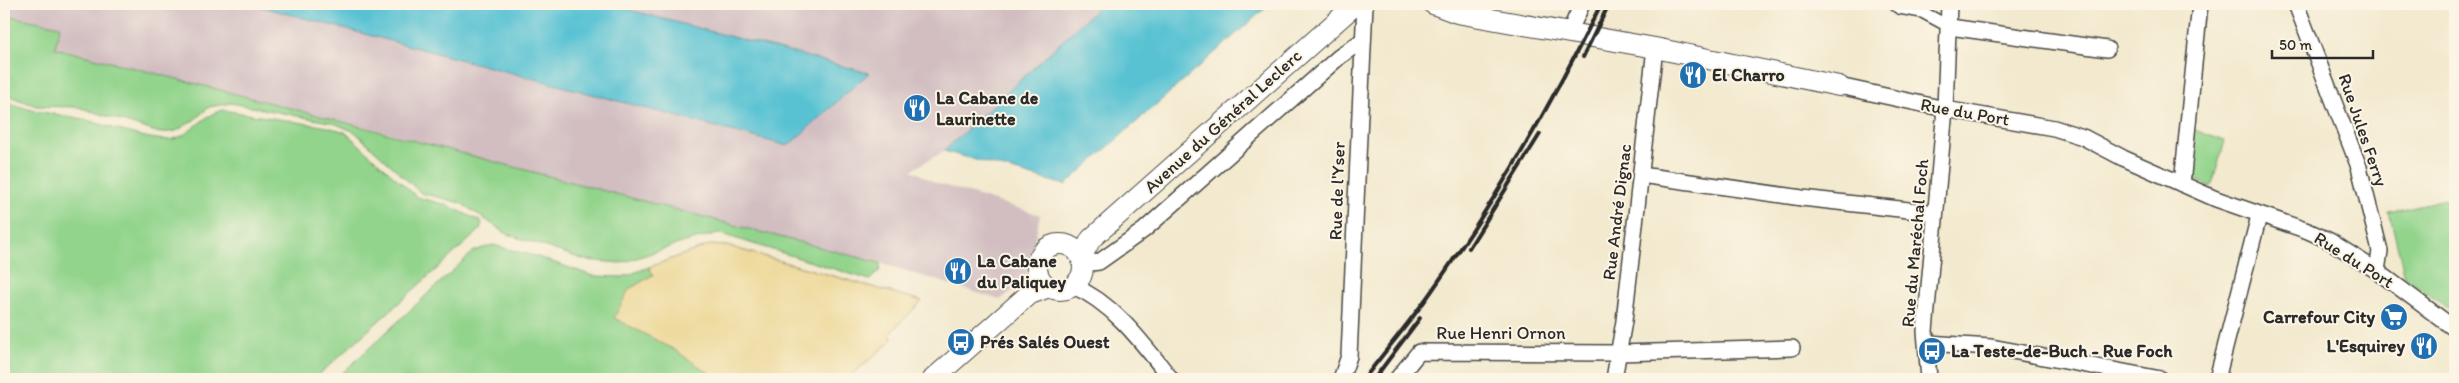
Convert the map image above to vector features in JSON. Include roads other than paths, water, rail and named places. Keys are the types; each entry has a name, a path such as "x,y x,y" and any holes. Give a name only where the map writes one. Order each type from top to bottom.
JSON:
{"main road":[{"name":"Avenue du Général Leclerc","path":"1077,265 1091,239 1356,4"},
{"name":"Rue du Port","path":"1433,4 1568,33 1655,48 1839,86"},
{"path":"1055,245 1077,265 1061,290 1043,279 1039,257 1044,251 1055,245"},
{"path":"933,379 1028,295 1043,279"}],"street":[{"name":"Rue de l'Yser","path":"1340,379 1349,356 1365,4"},
{"path":"1568,33 1582,4"},
{"path":"1894,4 1899,8 1922,12 1950,27 2107,49"},
{"name":"Rue du Maréchal Foch","path":"1929,379 1925,331 1945,109 1950,27 1949,4"},
{"path":"2182,184 2200,4"},
{"name":"Rue Jules Ferry","path":"2296,4 2359,167 2380,251 2377,271"},
{"path":"1172,379 1123,323 1093,294 1077,265 1099,262 1144,230 1339,56 1363,40"},
{"name":"Rue André Dignac","path":"1614,379 1624,321 1655,48"},
{"name":"Rue du Port","path":"1839,86 1945,109 2054,128 2083,137 2123,158 2182,184 2259,216 2308,231 2330,241 2377,271 2455,329"},
{"path":"1641,175 1802,198 1936,213"},
{"path":"2217,379 2259,216"},
{"path":"1927,343 1991,347 2161,379"},
{"name":"Rue Henri Ornon","path":"1397,379 1420,352 1618,353 1792,348"}],"water":[{"path":"251,4 607,4 869,73 788,146"},
{"path":"1102,4 1270,4 1065,185 944,151"}],"railway":[{"path":"1364,379 1423,303 1478,223 1543,115 1601,4"},
{"path":"1583,57 1609,4"},
{"path":"1469,248 1540,134"},
{"path":"1374,379 1420,318"}],"place":[{"name":"El Charro","path":"1693,75"},
{"name":"La Cabane de Laurinette","path":"917,108"},
{"name":"La Cabane du Paliquey","path":"958,271"},
{"name":"Carrefour City","path":"2394,317"},
{"name":"Prés Salés Ouest","path":"961,342"},
{"name":"L'Esquirey","path":"2424,346"},
{"name":"La Teste-de-Buch - Rue Foch","path":"1932,351"}]}
